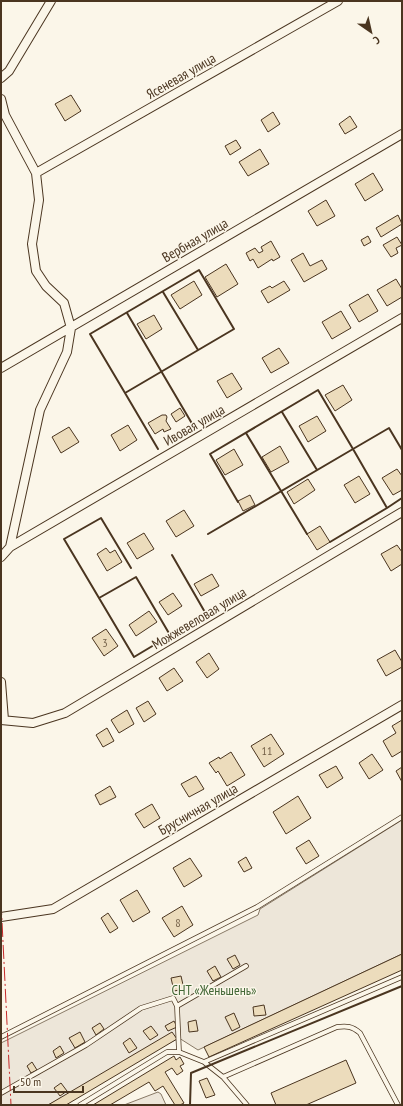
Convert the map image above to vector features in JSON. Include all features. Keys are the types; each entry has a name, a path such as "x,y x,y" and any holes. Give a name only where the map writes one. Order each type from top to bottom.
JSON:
{"street":[{"path":"1,78 9,71 51,1"},
{"name":"Ясеневая улица","path":"36,173 338,1"},
{"path":"1,99 5,115 36,173 40,200 32,244 36,271 46,286 64,303 71,328 67,352 40,410 10,547"},
{"name":"Вербная улица","path":"1,368 402,134"},
{"name":"Ивовая улица","path":"1,557 10,547 402,318"},
{"name":"Можжевеловая улица","path":"2,720 33,723 65,713 402,512"},
{"path":"1,682 2,720"},
{"name":"Брусничная улица","path":"1,917 53,909 402,705"}],"lane":[{"path":"1,1037 258,907 402,817"},
{"path":"177,1006 246,966"},
{"path":"204,1062 402,977"},
{"path":"1,1093 86,1045 141,1008 173,998 177,1006 179,1052"},
{"path":"223,1077 337,1027 346,1026 354,1028 360,1033 398,1105"},
{"path":"80,1105 167,1052 179,1052 204,1062 223,1077 246,1105"}],"green space":[{"name":"СНТ «Женьшень»","path":"402,820 402,954 198,1050 179,1038 48,1105 1,1105 1,1043 258,915 260,909"},
{"path":"158,1092 161,1094 166,1105 124,1105"}],"building":[{"path":"71,95 81,111 65,121 55,104"},
{"path":"273,112 280,124 268,132 261,120"},
{"path":"350,116 357,127 345,134 339,124"},
{"path":"236,140 241,148 230,155 225,146"},
{"path":"260,149 269,164 248,176 239,162"},
{"path":"373,173 383,190 365,201 355,184"},
{"path":"326,200 335,216 317,226 308,211"},
{"path":"398,215 402,224 381,237 376,228"},
{"path":"368,236 371,242 364,246 361,240"},
{"path":"397,237 402,245 396,248 398,253 391,257 383,245"},
{"path":"271,241 280,257 273,261 272,259 258,268 253,259 250,261 246,253 255,248 259,253 263,251 261,247"},
{"path":"303,253 310,266 322,260 327,269 304,282 291,260"},
{"path":"226,264 238,284 217,297 205,277"},
{"path":"396,279 402,289 402,297 387,306 377,290"},
{"path":"194,281 202,295 180,309 171,295"},
{"path":"284,281 290,290 268,303 261,291 270,286 272,288"},
{"path":"368,294 378,311 359,322 349,305"},
{"path":"341,311 351,328 332,339 322,322"},
{"path":"154,315 162,329 146,339 137,324"},
{"path":"279,348 289,363 271,373 262,358"},
{"path":"232,373 242,389 227,398 217,381"},
{"path":"343,385 352,400 335,411 325,395"},
{"path":"180,408 185,416 176,422 171,414"},
{"path":"162,415 166,415 166,421 171,429 164,432 163,429 155,434 148,423"},
{"path":"317,416 326,431 308,442 299,426"},
{"path":"128,425 137,440 120,451 111,435"},
{"path":"69,427 79,442 61,453 52,437"},
{"path":"280,446 289,462 271,472 262,457"},
{"path":"234,449 243,465 225,475 216,460"},
{"path":"397,469 402,476 402,490 393,495 382,478"},
{"path":"359,476 370,494 355,503 344,485"},
{"path":"308,479 315,490 294,504 287,492"},
{"path":"250,495 255,505 243,511 238,501"},
{"path":"184,510 194,526 176,537 166,521"},
{"path":"320,526 330,542 317,550 307,534"},
{"path":"144,533 154,549 137,559 127,543"},
{"path":"397,545 402,552 402,564 391,571 381,554"},
{"path":"106,548 110,553 115,550 122,562 107,571 97,554"},
{"path":"212,574 219,586 201,596 194,584"},
{"path":"173,593 182,606 168,615 159,602"},
{"path":"149,611 157,622 136,636 129,625"},
{"path":"106,629 118,646 104,656 92,638"},
{"path":"395,650 402,662 402,667 386,676 377,660"},
{"path":"209,653 219,669 207,678 196,662"},
{"path":"174,668 183,681 167,691 159,678"},
{"path":"148,701 156,714 144,722 136,708"},
{"path":"127,710 134,724 119,733 111,720"},
{"path":"402,720 402,751 392,757 383,741 396,733 392,726"},
{"path":"107,728 114,741 103,747 96,735"},
{"path":"271,734 284,754 264,767 251,746"},
{"path":"231,752 245,775 227,786 218,771 216,773 209,763 219,757 220,759"},
{"path":"372,754 383,770 369,779 359,763"},
{"path":"336,766 343,778 327,788 319,775"},
{"path":"402,767 402,782 396,771"},
{"path":"196,776 204,789 189,797 181,784"},
{"path":"110,786 116,797 100,805 95,795"},
{"path":"298,796 311,818 286,834 273,812"},
{"path":"152,804 160,818 144,828 135,814"},
{"path":"309,840 319,856 306,864 296,848"},
{"path":"246,857 252,868 244,872 238,862"},
{"path":"190,858 202,876 184,887 173,868"},
{"path":"137,890 150,912 133,922 120,900"},
{"path":"182,906 193,925 174,937 162,918"},
{"path":"108,913 118,928 110,933 101,918"},
{"path":"402,954 402,970 209,1057 204,1047"},
{"path":"235,955 240,965 233,969 227,959"},
{"path":"215,966 221,977 213,981 207,971"},
{"path":"181,976 184,989 174,991 171,978"},
{"path":"264,1005 266,1015 254,1016 253,1007"},
{"path":"234,1013 240,1027 232,1031 225,1017"},
{"path":"196,1020 198,1031 189,1032 188,1022"},
{"path":"174,1021 177,1027 168,1031 165,1026"},
{"path":"100,1023 104,1029 96,1035 92,1028"},
{"path":"151,1026 158,1035 150,1040 143,1031"},
{"path":"80,1032 85,1042 75,1048 69,1038"},
{"path":"172,1032 177,1039 66,1105 48,1105"},
{"path":"130,1038 137,1048 129,1053 123,1043"},
{"path":"60,1046 64,1053 56,1058 53,1051"},
{"path":"174,1056 176,1060 180,1057 184,1064 180,1066 183,1071 177,1075 172,1068 165,1072 184,1103 175,1105 163,1086 155,1091 149,1082 110,1105 93,1105"},
{"path":"346,1060 356,1083 306,1105 276,1105 271,1093"},
{"path":"32,1062 37,1070 31,1073 27,1066"},
{"path":"207,1078 215,1095 206,1098 199,1081"},
{"path":"61,1083 67,1091 60,1096 54,1088"}],"wall":[{"path":"199,270 234,329 125,393 90,334 199,270"},
{"path":"163,292 198,350"},
{"path":"127,313 194,427"},
{"path":"238,502 210,454 318,390 353,449 389,428 402,450"},
{"path":"125,393 158,449"},
{"path":"282,412 317,470"},
{"path":"246,433 307,534"},
{"path":"208,534 353,449 387,508 330,542"},
{"path":"387,508 402,498"},
{"path":"131,568 101,518 64,539 134,657 206,614 172,555"},
{"path":"99,598 136,577 170,635"},
{"path":"190,1105 191,1073 402,986"}],"power":[{"path":"1,901 11,1105"}]}
